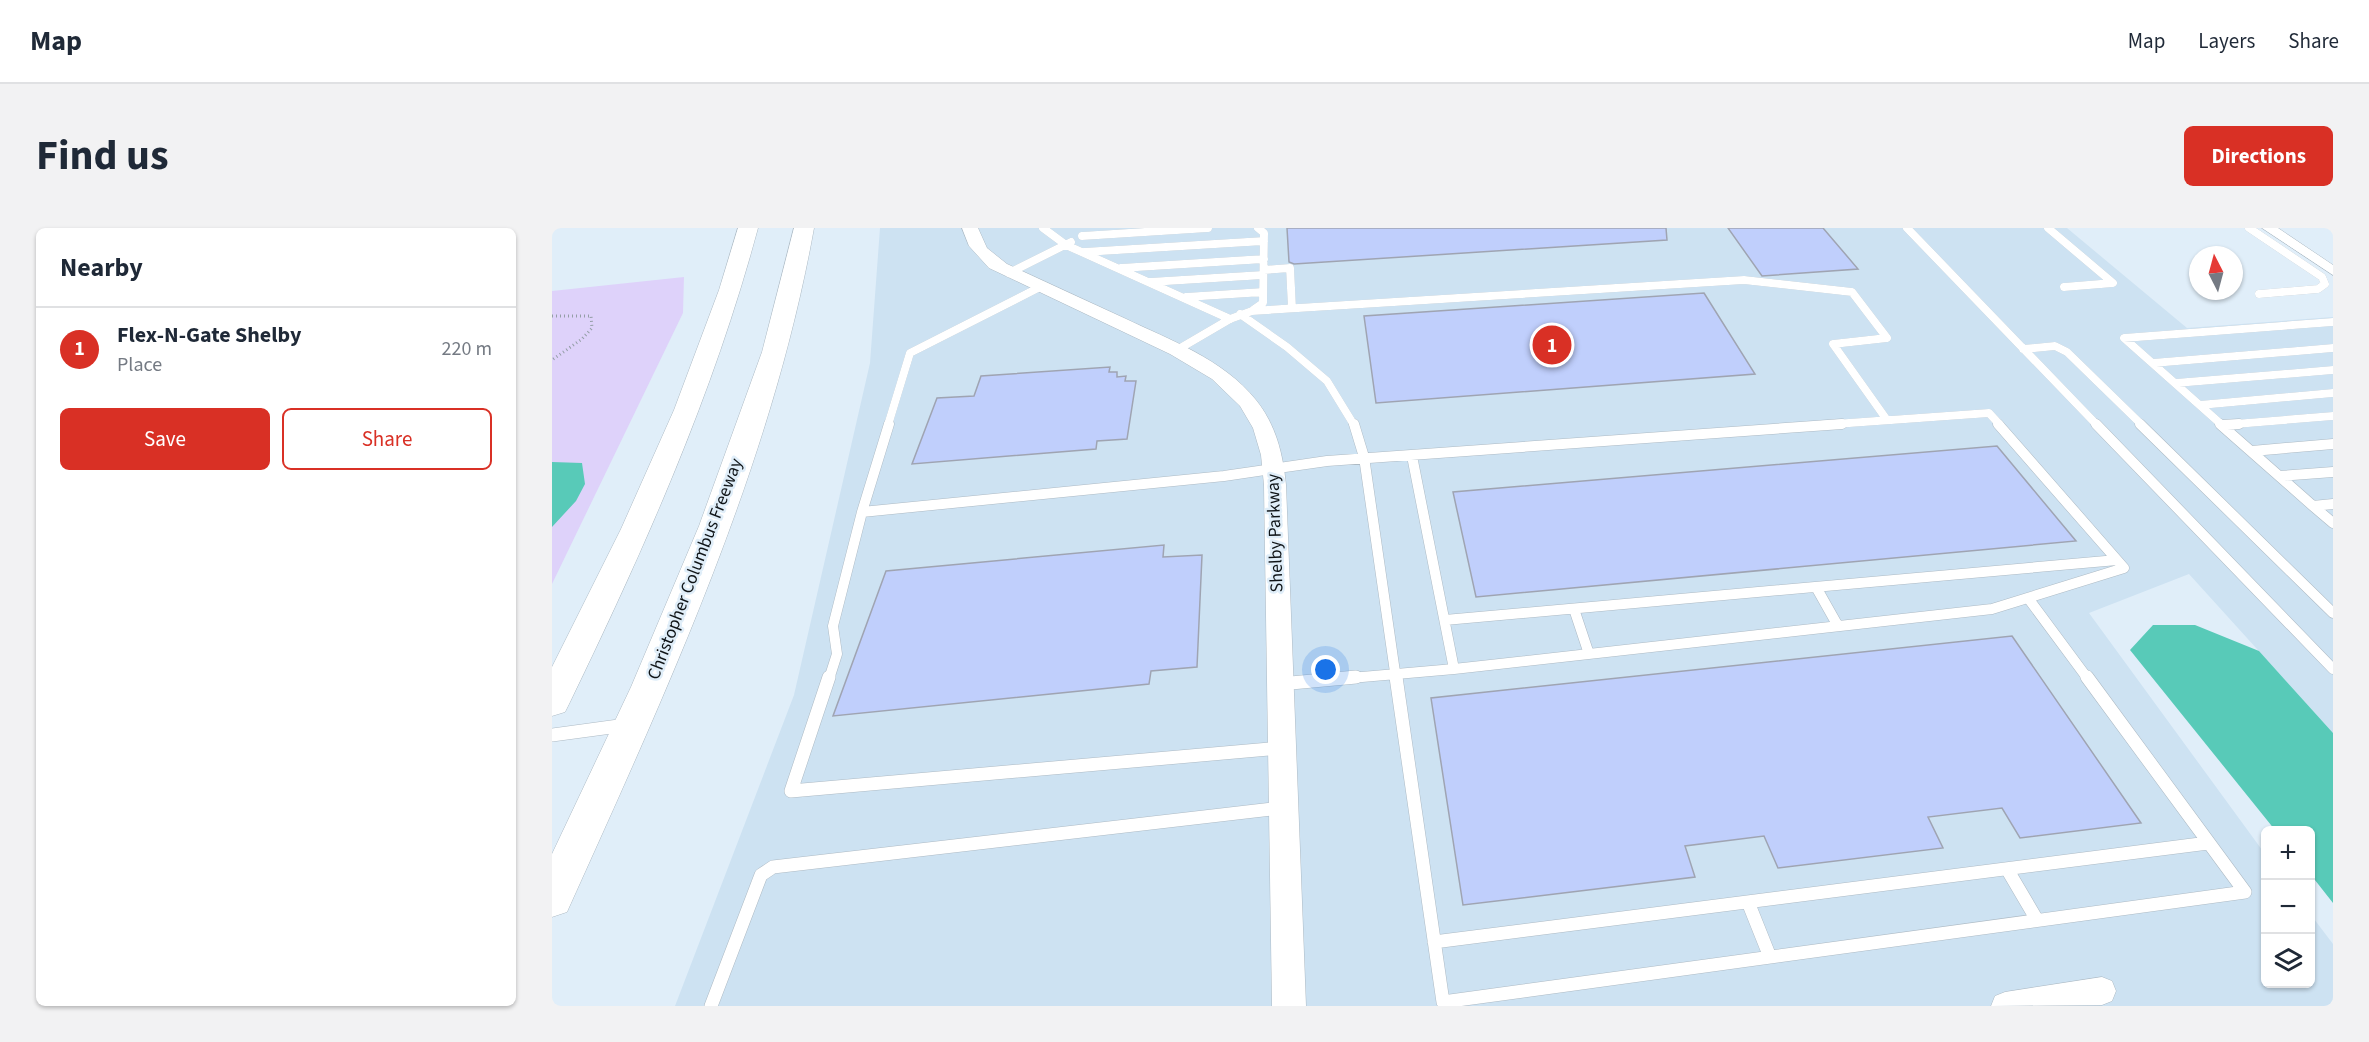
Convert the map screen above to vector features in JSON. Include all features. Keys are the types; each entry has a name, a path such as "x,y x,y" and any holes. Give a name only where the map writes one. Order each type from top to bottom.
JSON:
{"highway":[{"path":"552,702 682,422 714,339 748,228"},
{"name":"Christopher Columbus Freeway","path":"552,898 632,724 699,569 754,416 781,328 804,228"}],"street":[{"name":"Shelby Parkway","path":"969,228 973,242 982,253 1009,273 1177,350 1219,375 1248,403 1263,428 1274,468 1289,1006"},
{"path":"2269,228 2333,271"},
{"path":"2021,1005 2106,999"}],"lane":[{"path":"1009,273 1099,228"},
{"path":"1082,236 1208,228"},
{"path":"1252,311 1263,303 1264,233 1258,228"},
{"path":"1907,228 2333,669"},
{"path":"2048,228 2113,283 2064,287"},
{"path":"2249,228 2322,277 2325,284 2318,289 2259,294"},
{"path":"1048,229 1066,245 1230,319"},
{"path":"1083,252 1264,241"},
{"path":"1118,268 1264,259"},
{"path":"1149,282 1290,268 1292,308"},
{"path":"1177,350 1230,319 1252,311 1743,280 1852,292 1887,338 1833,344 1887,420"},
{"path":"1040,286 910,353 862,512 833,626 837,654 790,791 1281,748"},
{"path":"1183,297 1263,292"},
{"path":"1240,314 1287,347 1327,381 1355,426 1364,458 1434,942 1440,1004 2245,892 2028,598"},
{"path":"2333,322 2124,338 2333,523"},
{"path":"2024,348 2055,346 2067,352 2333,613"},
{"path":"2153,363 2333,348"},
{"path":"2176,383 2333,370"},
{"path":"2200,405 2333,393"},
{"path":"862,512 1234,475 1364,458 1989,412 2124,568 1992,609 1454,669 1280,684"},
{"path":"2223,425 2333,416"},
{"path":"2252,451 2333,444"},
{"path":"1412,456 1454,669"},
{"path":"2280,476 2333,472"},
{"path":"2313,506 2333,504"},
{"path":"1445,620 2117,560"},
{"path":"1816,587 1838,626"},
{"path":"1574,609 1589,654"},
{"path":"552,735 632,724"},
{"path":"711,1006 761,875 773,867 1282,808"},
{"path":"1434,942 2208,843"},
{"path":"2007,869 2037,921"},
{"path":"1748,902 1770,957"}],"path":[{"path":"552,316 591,316 592,328 582,339 552,360"}],"shaded area":[{"path":"880,228 2067,228 2187,328 2333,317 2333,733 2189,574 2089,613 2261,849 2261,988 2315,988 2315,920 2333,944 2333,1006 675,1006 794,695 870,363"},
{"path":"684,277 683,313 552,584 552,291"},
{"path":"552,462 582,463 585,484 576,501 552,527"},
{"path":"2153,625 2195,625 2259,651 2333,733 2333,903 2315,880 2315,826 2272,826 2130,650"}],"building":[{"path":"1287,228 1666,228 1667,240 1294,264 1289,262"},
{"path":"1728,228 1823,228 1858,269 1762,276"},
{"path":"1704,293 1755,374 1376,403 1364,316"},
{"path":"1110,367 1109,372 1117,372 1117,377 1126,376 1125,381 1136,381 1127,439 1097,441 1096,449 912,464 937,398 974,396 981,376"},
{"path":"1997,446 2076,541 1476,597 1453,492"},
{"path":"1164,545 1163,557 1202,555 1197,667 1151,671 1149,684 833,716 886,571"},
{"path":"2012,636 2141,823 2020,838 2002,808 1928,817 1943,848 1778,868 1764,836 1685,846 1695,877 1463,905 1431,698"}],"place":[{"name":"Flex-N-Gate Shelby","path":"1552,345"}]}
